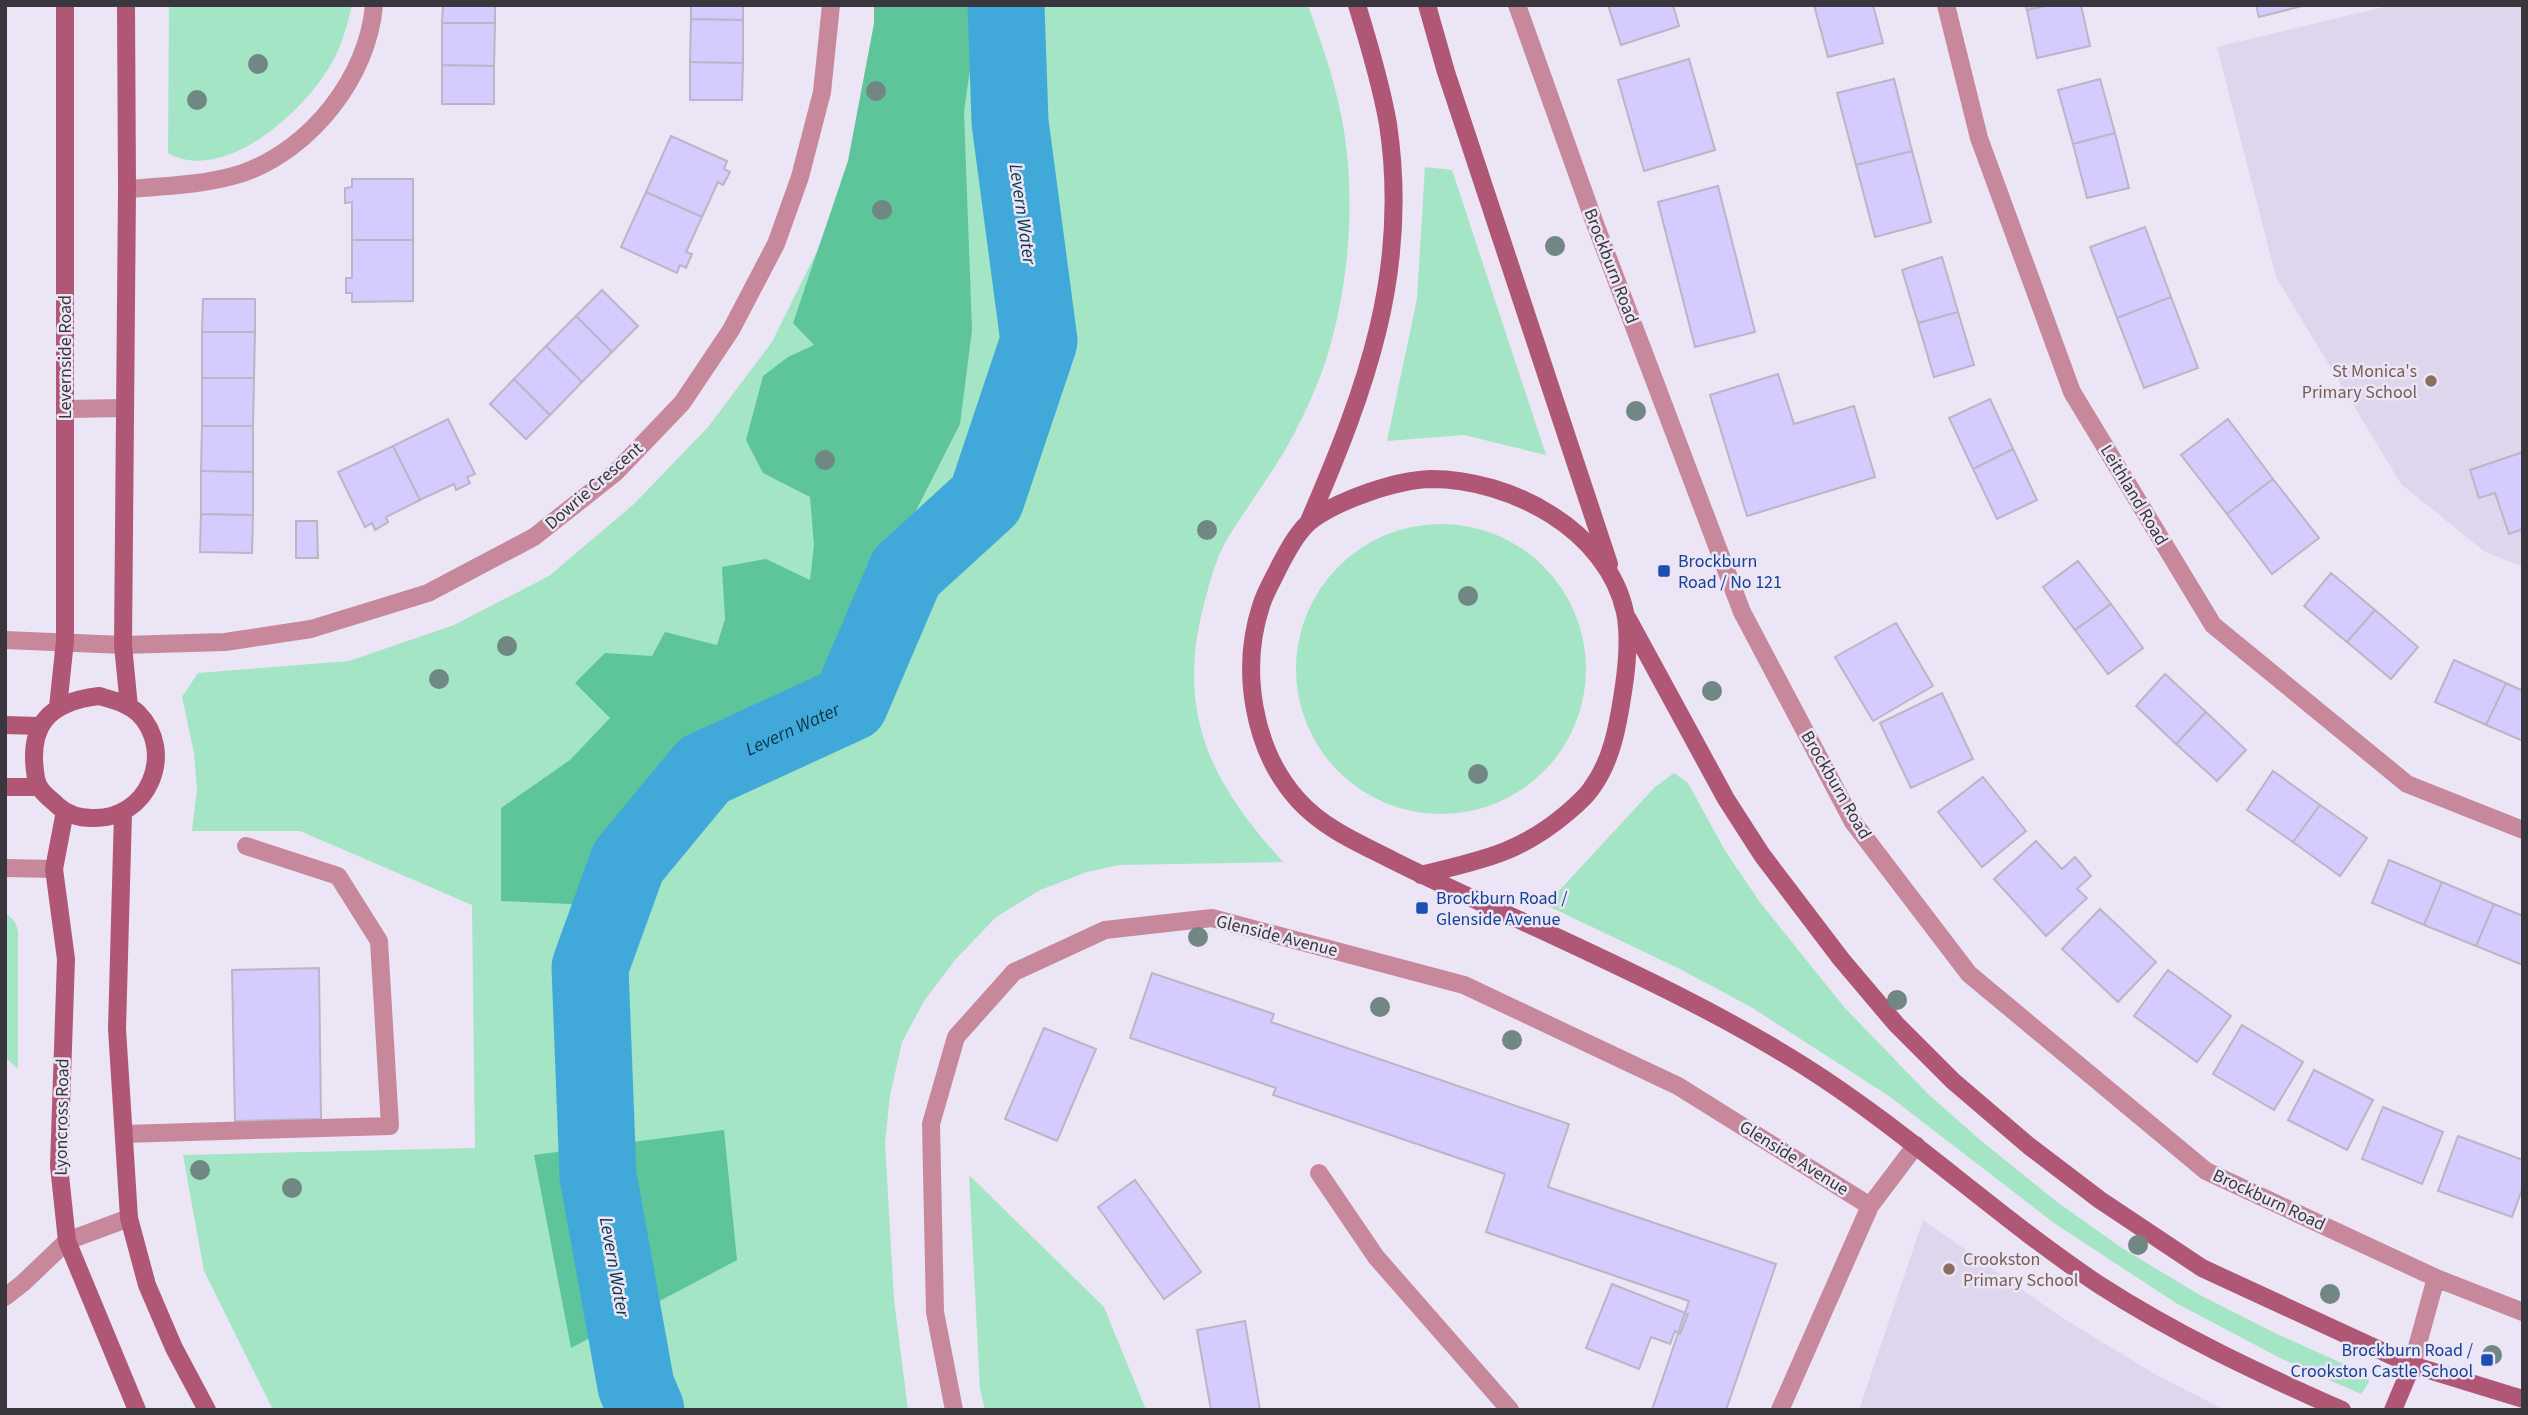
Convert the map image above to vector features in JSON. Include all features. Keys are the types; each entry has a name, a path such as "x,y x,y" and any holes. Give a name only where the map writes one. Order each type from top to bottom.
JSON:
{"street":[{"name":"Levernside Road","path":"58,708 65,641 65,5"},
{"path":"126,5 123,645 129,707"},
{"path":"127,189 210,181 244,172 275,157 329,113 349,84 364,52 374,5"},
{"name":"Dowrie Crescent","path":"5,640 123,645 225,642 312,629 428,593 534,537 615,473 682,404 731,330 776,244 800,177 822,92 831,5"},
{"path":"1357,5 1375,64 1388,123 1394,211 1391,254 1378,335 1364,383 1309,521 1286,552 1261,604 1253,640 1251,684 1257,718 1266,748 1281,778 1299,801 1326,825 1421,874 1661,986 1804,1066 1916,1145 2039,1242 2099,1284 2165,1325 2248,1368 2342,1410"},
{"path":"1427,5 1446,72 1626,616 1726,799 1762,855 1864,987 1896,1024 1953,1081 2029,1146 2100,1200 2202,1268 2412,1364 2523,1399"},
{"name":"Brockburn Road","path":"1517,5 1594,221 1742,612 1853,822 1969,974 2206,1171 2436,1278 2523,1312"},
{"name":"Leithland Road","path":"1946,5 1979,138 2072,392 2213,625 2407,783 2523,830"},
{"path":"65,409 124,408"},
{"path":"1309,521 1355,498 1390,486 1430,479 1475,484 1513,496 1547,512 1577,535 1597,555 1616,584"},
{"path":"1421,874 1501,855 1537,836 1591,791 1608,758 1619,722 1625,677 1626,616"},
{"path":"5,787 37,787 65,811 81,818 102,819 123,813 147,791 155,772 157,751 151,730 138,713 120,701 99,696 78,699 58,708 39,726 34,766 37,787"},
{"path":"5,725 39,726"},
{"name":"Lyoncross Road","path":"65,811 54,869 66,959 59,1166 68,1241 137,1410"},
{"path":"123,813 117,1029 129,1218 147,1285 174,1348 207,1410"},
{"path":"124,1134 390,1126 379,941 338,876 247,846"},
{"path":"5,868 54,869"},
{"name":"Glenside Avenue","path":"954,1410 935,1312 931,1124 956,1037 1014,972 1105,930 1212,918 1464,985 1678,1086 1870,1206"},
{"path":"1780,1410 1870,1206 1916,1145"},
{"path":"1319,1173 1376,1257 1510,1410"},
{"path":"5,1297 68,1241 129,1218"},
{"path":"2393,1410 2412,1364 2436,1278"}],"shaded area":[{"name":"St Monica's Primary School","path":"2392,5 2523,5 2523,567 2485,552 2401,484 2276,277 2217,47"},
{"name":"Crookston Primary School","path":"1923,1220 2061,1317 2158,1376 2225,1410 1859,1410"}],"green space":[{"path":"169,5 352,5 334,59 302,103 282,122 237,151 213,159 190,160 168,153"},
{"path":"874,5 1308,5 1335,89 1348,165 1349,233 1341,300 1325,363 1302,417 1282,456 1231,533 1218,558 1203,608 1196,646 1194,682 1198,715 1206,746 1219,776 1258,833 1283,862 1119,865 1087,872 1040,890 996,917 955,960 924,1001 902,1042 890,1095 885,1143 894,1300 908,1410 273,1410 204,1271 183,1155 475,1148 472,905 300,831 192,831 197,789 194,753 182,697 198,673 349,661 454,625 549,576 634,504 708,427 772,342 822,241 848,161 874,24"},
{"path":"874,5 979,5 964,112 972,330 960,424 900,542 864,635 823,688 757,725 681,750 636,818 593,905 501,901 501,808 570,760 610,718 575,683 605,653 652,656 665,632 717,645 725,619 722,567 766,559 810,580 814,545 810,497 763,473 746,440 763,376 788,357 814,345 793,323 848,161 874,24"},
{"path":"1425,167 1452,170 1546,455 1464,435 1387,441 1417,299"},
{"path":"1427,524 1455,524 1497,535 1522,548 1544,566 1562,588 1575,613 1586,655 1586,683 1575,725 1562,750 1544,772 1522,790 1497,803 1455,814 1427,814 1385,803 1360,790 1338,772 1320,750 1307,725 1296,683 1296,655 1307,613 1320,588 1338,566 1360,548 1385,535"},
{"path":"1674,773 1688,783 1724,849 1759,901 1844,1007 1928,1094 2057,1202 2122,1248 2198,1294 2277,1334 2368,1375 2369,1382 2361,1394 2282,1359 2176,1303 2054,1223 1889,1096 1751,1007 1680,969 1546,905 1654,788"},
{"path":"5,912 15,922 18,931 18,1069 5,1057"},
{"path":"724,1130 737,1260 571,1348 534,1155"},
{"path":"969,1175 1104,1307 1146,1410 985,1410 980,1389"}],"building":[{"path":"443,5 495,5 495,23 442,23"},
{"path":"691,5 743,5 743,20 691,19"},
{"path":"1608,5 1673,5 1679,26 1621,45"},
{"path":"1814,5 1873,5 1883,43 1828,57"},
{"path":"2025,5 2049,5 2027,10"},
{"path":"2049,5 2081,5 2090,46 2037,58 2027,10"},
{"path":"2256,5 2306,5 2259,17"},
{"path":"691,19 743,20 743,63 690,62"},
{"path":"442,23 495,23 494,66 442,65"},
{"path":"1689,59 1715,150 1644,171 1618,80"},
{"path":"690,62 743,63 742,100 690,100"},
{"path":"442,65 494,66 494,104 442,104"},
{"path":"1894,79 1912,151 1856,165 1837,93"},
{"path":"2100,79 2115,133 2073,144 2058,90"},
{"path":"2115,133 2129,188 2087,198 2073,144"},
{"path":"671,136 727,161 724,169 730,172 723,185 718,182 702,217 646,192"},
{"path":"1912,151 1931,222 1875,237 1856,165"},
{"path":"352,179 413,179 413,240 352,240 352,202 345,203 345,188 352,187"},
{"path":"1718,186 1755,332 1695,347 1658,202"},
{"path":"646,192 702,217 686,252 692,254 686,268 680,265 677,273 621,247"},
{"path":"2145,227 2171,297 2117,318 2090,247"},
{"path":"352,240 413,240 413,301 352,302 352,293 346,293 346,278 352,278"},
{"path":"1942,257 1958,312 1918,323 1902,270"},
{"path":"602,290 638,326 612,352 576,316"},
{"path":"2171,297 2198,368 2144,388 2117,318"},
{"path":"203,299 255,299 255,332 202,332"},
{"path":"1958,312 1974,365 1934,377 1918,323"},
{"path":"576,316 612,352 582,382 546,346"},
{"path":"202,332 255,332 254,378 202,378"},
{"path":"546,346 582,382 550,415 514,379"},
{"path":"1778,374 1794,424 1854,406 1875,477 1747,516 1710,395"},
{"path":"202,378 254,378 253,426 202,426"},
{"path":"514,379 550,415 526,439 490,404"},
{"path":"1990,399 2013,449 1973,469 1949,418"},
{"path":"448,419 475,474 467,477 470,483 456,490 454,484 420,500 393,446"},
{"path":"2228,419 2273,479 2227,514 2181,455"},
{"path":"202,426 253,426 253,472 201,471"},
{"path":"393,446 420,500 386,517 388,522 375,530 372,523 365,527 338,472"},
{"path":"2013,449 2037,500 1997,519 1973,469"},
{"path":"2523,452 2523,529 2509,534 2495,493 2479,498 2470,470"},
{"path":"201,471 253,472 253,515 201,514"},
{"path":"2273,479 2319,538 2272,574 2227,514"},
{"path":"201,514 253,515 252,553 200,552"},
{"path":"296,521 317,521 318,558 296,558"},
{"path":"2078,561 2111,604 2075,630 2043,587"},
{"path":"2331,573 2375,610 2347,642 2304,606"},
{"path":"2111,604 2143,648 2108,674 2075,630"},
{"path":"2375,610 2418,647 2391,679 2347,642"},
{"path":"1896,623 1933,686 1873,721 1835,657"},
{"path":"2454,660 2506,683 2486,725 2435,702"},
{"path":"2165,674 2206,712 2176,744 2136,706"},
{"path":"2506,683 2523,691 2523,741 2486,725"},
{"path":"1942,693 1973,759 1911,788 1880,723"},
{"path":"2206,712 2246,750 2217,781 2176,744"},
{"path":"2273,771 2320,805 2293,842 2247,810"},
{"path":"1983,777 2026,831 1982,867 1938,812"},
{"path":"2320,805 2367,838 2340,876 2293,842"},
{"path":"2036,841 2062,869 2075,857 2091,876 2077,889 2087,898 2046,936 1994,879"},
{"path":"2389,860 2442,882 2424,925 2372,903"},
{"path":"2442,882 2494,904 2476,946 2424,925"},
{"path":"2494,904 2523,916 2523,965 2476,946"},
{"path":"2100,909 2156,962 2118,1002 2062,949"},
{"path":"319,968 321,1119 235,1121 232,970"},
{"path":"2168,970 2231,1016 2197,1062 2134,1016"},
{"path":"1152,973 1274,1014 1271,1022 1569,1124 1548,1187 1776,1264 1726,1410 1652,1410 1689,1301 1486,1232 1505,1174 1273,1095 1276,1088 1130,1038"},
{"path":"2242,1025 2303,1062 2274,1110 2213,1074"},
{"path":"1044,1028 1096,1049 1057,1141 1005,1119"},
{"path":"2314,1070 2373,1100 2347,1150 2288,1120"},
{"path":"2383,1107 2443,1132 2422,1184 2362,1159"},
{"path":"2458,1136 2523,1160 2523,1187 2512,1217 2438,1191"},
{"path":"1135,1180 1201,1272 1164,1299 1098,1207"},
{"path":"1612,1284 1688,1314 1680,1334 1675,1331 1670,1344 1651,1337 1639,1369 1586,1348"},
{"path":"1245,1321 1260,1410 1211,1410 1197,1330"}],"waterway":[{"name":"Levern Water","path":"646,1410 636,1386 598,1176 590,967 628,862 704,770 850,703 906,572 986,499 1039,341 1010,122 1006,5"}],"place":[{"name":"St Monica's Primary School","path":"2431,381"},
{"name":"Brockburn Road / No 121","path":"1664,571"},
{"name":"Brockburn Road / Glenside Avenue","path":"1422,908"},
{"name":"Crookston Primary School","path":"1949,1269"},
{"name":"Brockburn Road / Crookston Castle School","path":"2487,1360"}]}
